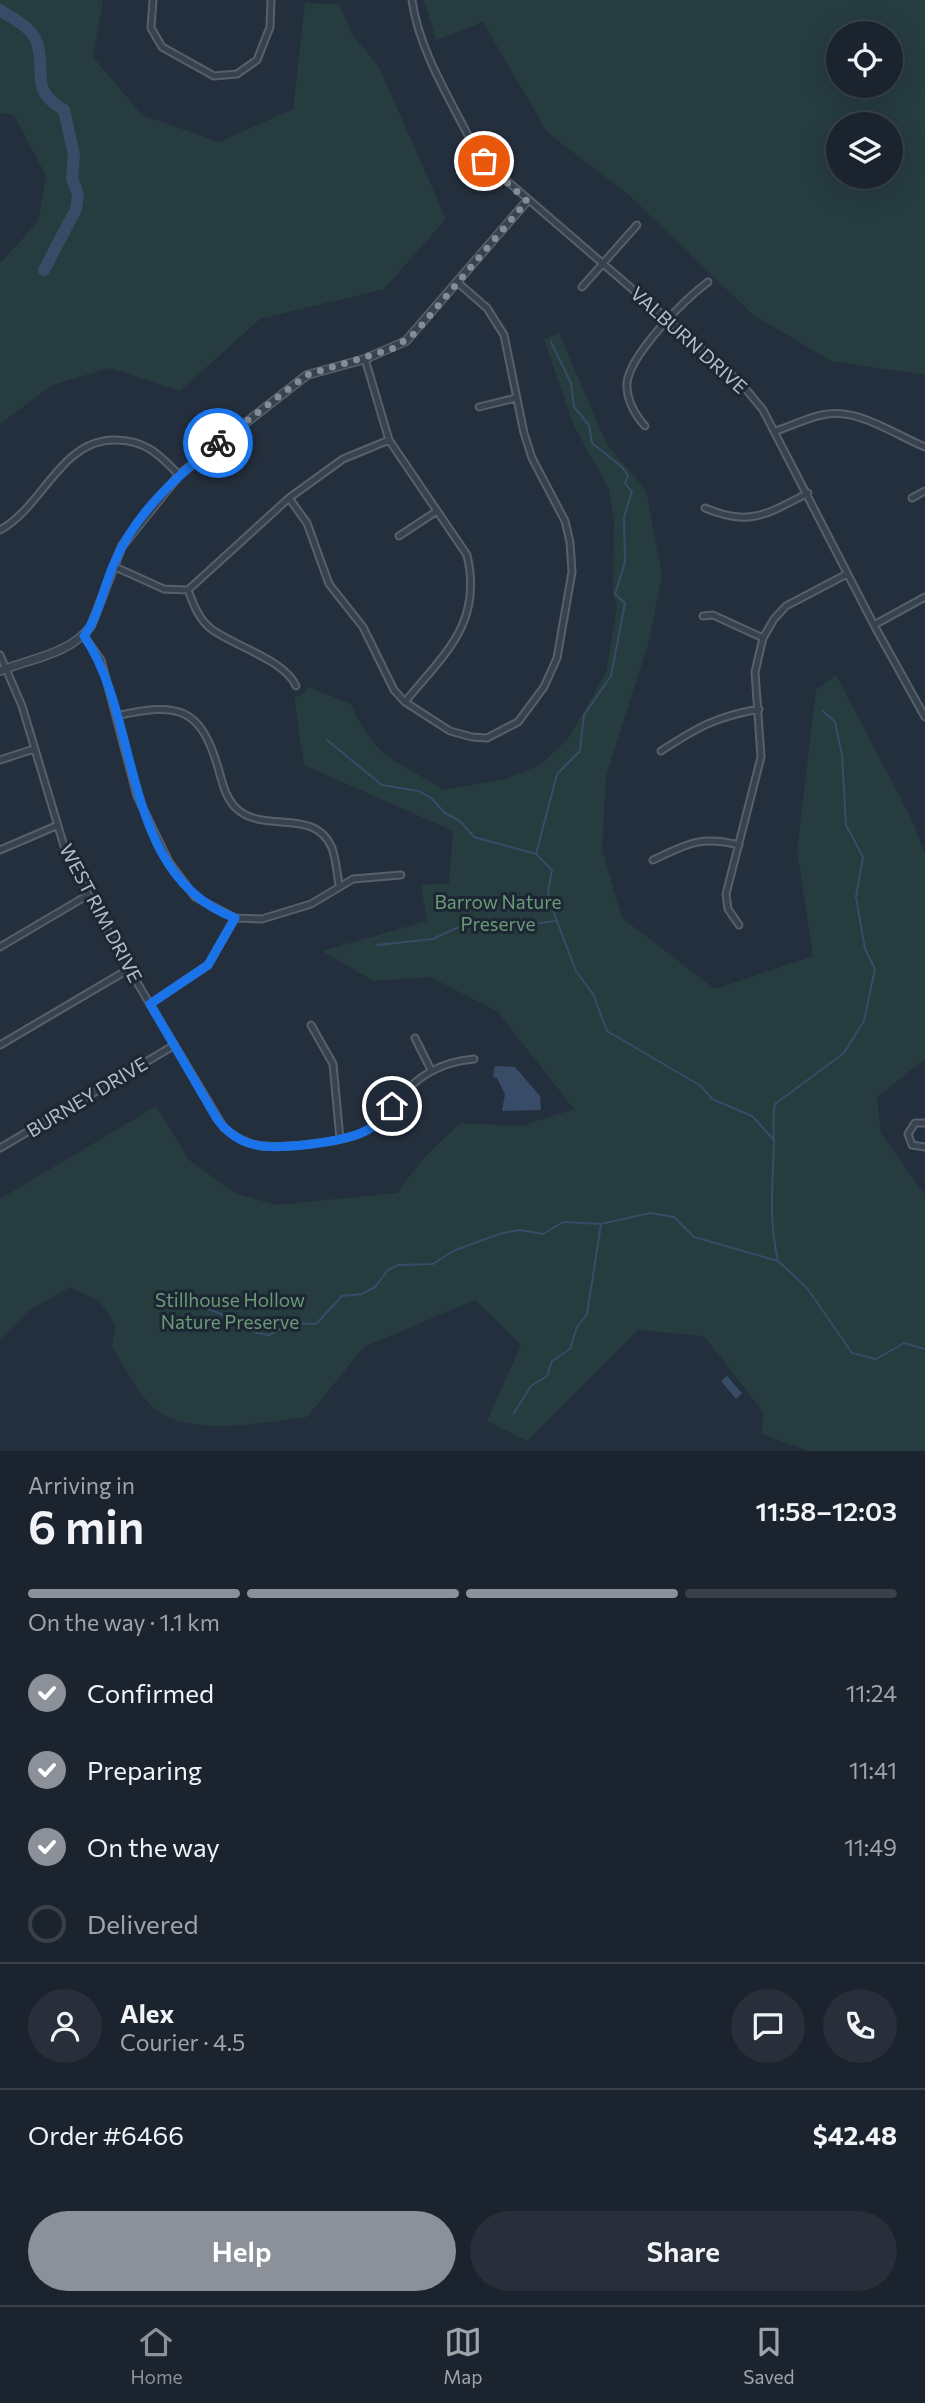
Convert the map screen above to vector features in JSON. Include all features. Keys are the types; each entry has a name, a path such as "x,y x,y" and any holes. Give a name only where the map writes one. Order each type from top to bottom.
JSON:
{"street":[{"path":"153,0 151,28 162,47 214,76 227,76 248,69 257,60 270,27 271,0"},
{"name":"VALBURN DRIVE","path":"412,0 418,28 475,149 494,172 740,382 776,431 847,574 925,717"},
{"path":"4,670 55,652 84,636 96,613 113,566 135,528 179,475 307,375 365,359 406,341 527,201"},
{"path":"582,287 637,225"},
{"path":"289,498 307,523 329,584 363,627 394,690 405,702 450,731 472,737 487,737 518,722 544,687 557,658 572,572 570,542 565,521 532,458 516,398 508,348 499,325 487,308 457,282"},
{"path":"645,426 635,415 627,383 635,361 689,296 708,282"},
{"path":"365,359 388,440 467,555 471,573 471,604 466,621 455,641 405,702"},
{"path":"479,407 516,398"},
{"path":"776,431 823,415 843,413 860,417 925,447"},
{"path":"0,530 31,505 66,462 93,442 124,440 150,447 179,475"},
{"path":"113,566 164,589 188,590 289,498 343,459 388,440"},
{"path":"912,498 925,491"},
{"path":"705,508 733,519 747,519 762,516 807,493"},
{"path":"399,536 437,511"},
{"path":"739,925 729,909 726,894 761,757 755,672 763,638 774,619 786,607 847,574"},
{"path":"188,590 199,615 210,628 284,671 296,686"},
{"path":"874,625 925,597"},
{"path":"703,616 713,615 763,638"},
{"path":"84,636 101,660 137,796 169,862 195,897 235,918 262,919 311,904 353,879 401,875"},
{"name":"WEST RIM DRIVE","path":"0,655 34,749 67,856 173,1046 217,1119 232,1134 262,1146 340,1139 369,1129 405,1090 431,1070 444,1064 474,1059"},
{"path":"918,705 925,702"},
{"path":"116,716 170,708 200,724 212,742 224,786 234,806 254,819 294,822 314,828 332,848 339,885"},
{"path":"660,751 703,723 759,709"},
{"path":"0,760 34,749"},
{"path":"0,850 57,826"},
{"path":"653,860 691,842 705,839 739,845"},
{"path":"0,947 88,895"},
{"path":"150,1004 208,965 235,918"},
{"path":"0,1045 128,969"},
{"path":"311,1025 333,1064 340,1139"},
{"path":"415,1038 431,1070"},
{"name":"BURNEY DRIVE","path":"0,1148 173,1046"},
{"path":"925,1123 915,1123 908,1134 912,1145 925,1147"}],"green space":[{"path":"0,0 103,0 93,57 142,115 219,142 293,109 305,3 339,4 352,34 379,67 446,219 384,289 260,319 180,391 110,368 52,385 0,424 0,263 38,222 46,176 14,115 0,113"},
{"path":"424,0 925,0 925,375 831,361 753,315 631,197 547,132 483,22 436,40"},
{"path":"559,333 607,445 646,490 662,575 649,641 606,776 602,850 622,918 715,989 813,956 797,850 816,690 836,675 912,820 925,854 925,1059 877,1097 881,1133 925,1195 925,1451 809,1451 761,1434 764,1413 704,1336 638,1330 527,1441 487,1421 521,1345 475,1300 364,1347 307,1417 245,1425 200,1425 179,1421 161,1413 142,1395 112,1347 116,1326 99,1301 70,1287 28,1311 0,1339 0,1199 156,1106 189,1160 235,1193 276,1205 397,1193 423,1159 460,1123 522,1126 574,1109 497,1011 430,977 373,981 322,951 427,921 421,885 449,883 453,831 304,765 294,697 301,696 309,687 351,704 378,747 400,764 444,790 505,779 540,765 567,740 606,673 617,607 613,594 614,520 609,489 574,426 544,339"}],"water":[{"path":"495,1066 515,1067 540,1096 541,1110 502,1111 505,1094 497,1078 493,1077"},
{"path":"727,1376 742,1393 736,1399 721,1381"}],"waterway":[{"path":"0,10 22,24 35,37 40,54 42,88 46,95 64,110 74,155 72,179 78,194 76,209 44,270"},
{"path":"551,342 571,383 574,407 589,425 592,443 623,468 628,476 625,483 632,492 624,517 625,562 615,594 625,603 611,676 584,715 580,751 557,774 536,854 552,870 548,892 552,908 576,971 593,994 607,1031 701,1086 712,1099 752,1116 774,1140"},
{"path":"778,1261 772,1215 775,1104 844,1053 864,1021 875,969 865,949 856,897 863,857 846,825 842,755 835,722 823,711"},
{"path":"327,740 382,785 419,791 431,798 445,813 460,821 474,837 536,854"},
{"path":"377,945 433,939 465,924 492,924 516,919 539,923 556,921"},
{"path":"192,1303 219,1313 257,1333 269,1335 291,1323 316,1324 342,1296 362,1294 375,1287 388,1270 398,1265 433,1264 453,1251 499,1234 519,1230 543,1234 563,1222 601,1224 650,1213 674,1217 694,1237 778,1261 807,1288 852,1353 876,1359 904,1343 925,1349"},
{"path":"514,1413 531,1386 547,1376 552,1361 570,1349 577,1327 587,1314 601,1224"}],"way so far":[{"path":"218,443 307,375 394,348 415,333 527,201 484,161"}],"route":[{"path":"218,443 179,475 135,528 113,566 102,601 84,636 101,660 137,796 169,862 195,897 219,913 235,918 208,965 197,975 150,1004 217,1119 224,1128 244,1141 274,1146 357,1135 379,1121 392,1106"}],"park label":[{"name":"Barrow Nature Preserve","path":"498,913"},
{"name":"Stillhouse Hollow Nature Preserve","path":"230,1311"}]}
